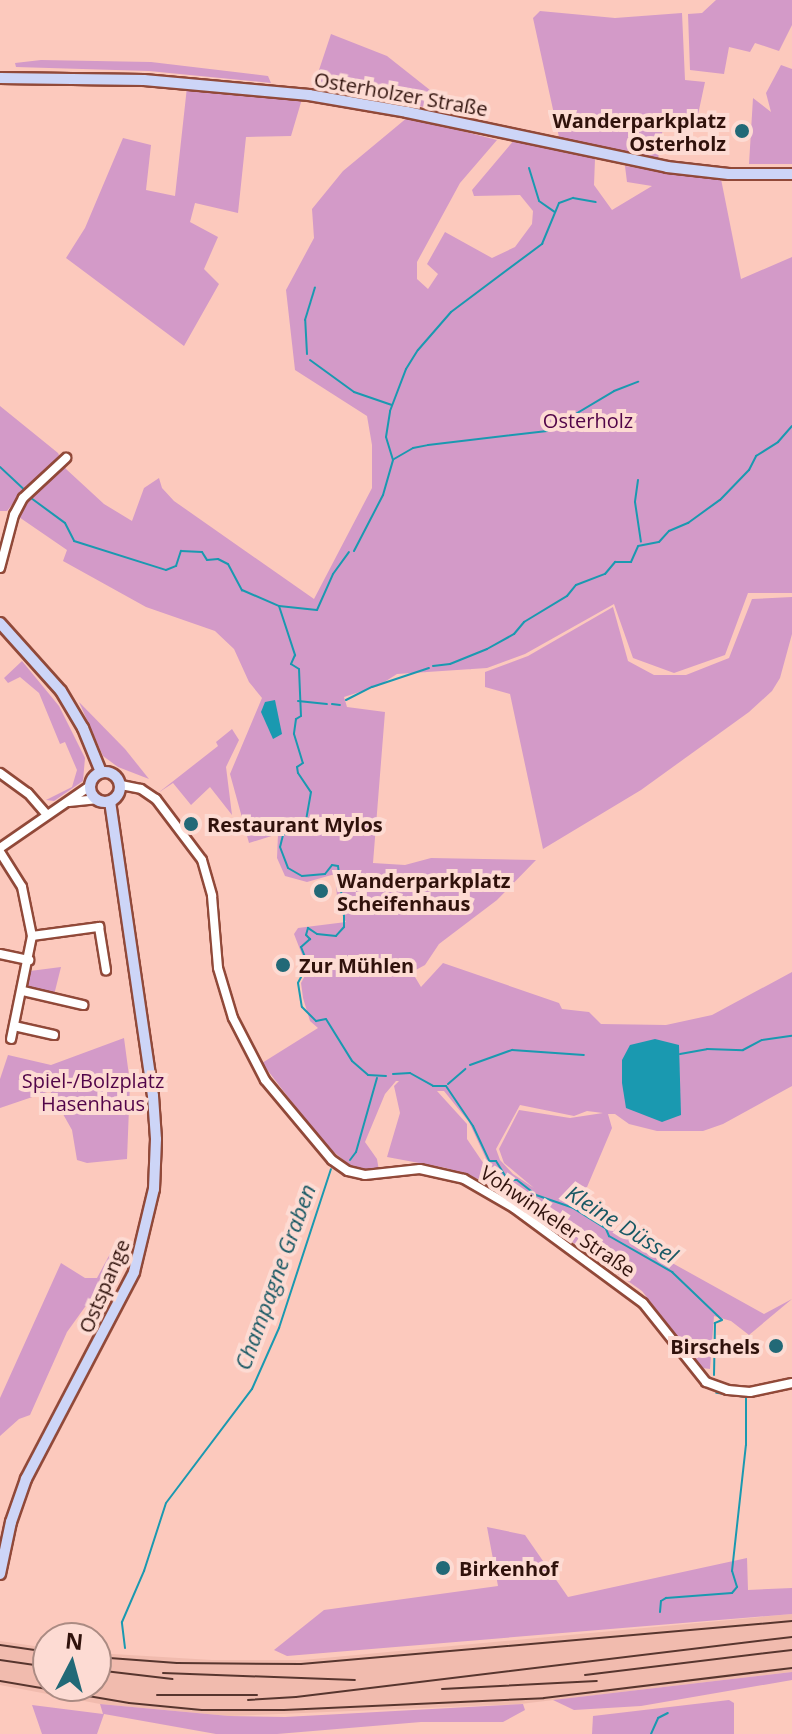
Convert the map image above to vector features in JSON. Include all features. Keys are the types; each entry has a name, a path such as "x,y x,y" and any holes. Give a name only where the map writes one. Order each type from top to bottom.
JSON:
{"main road":[{"name":"Osterholzer Straße","path":"0,78 144,80 309,95 407,112 667,167 729,174 792,174"},
{"path":"0,623 61,691 83,728 101,772"},
{"path":"101,772 114,774 121,785 118,796 110,802 96,799 90,786 101,772"},
{"name":"Ostspange","path":"0,1574 11,1522 26,1479 125,1293 143,1244 154,1189 156,1139 153,1096 110,802"}],"street":[{"path":"0,568 14,515 23,498 66,458"},
{"path":"0,773 28,793 46,814"},
{"name":"Vohwinkeler Straße","path":"121,785 146,791 156,799 202,860 212,896 218,968 233,1018 265,1080 332,1160 348,1171 365,1175 420,1169 464,1179 514,1208 643,1303 708,1384 753,1392 792,1383"},
{"path":"11,1039 32,936 22,887 0,850 46,814 90,786"},
{"path":"69,802 96,799"},
{"path":"32,936 99,927 106,970"},
{"path":"0,954 29,960"},
{"path":"23,991 83,1005"},
{"path":"14,1026 54,1035"}],"shaded area":[{"path":"792,1614 792,1672 520,1704 229,1716 89,1702 112,1702 112,1654 212,1660 303,1660"},
{"path":"0,1641 32,1646 32,1691 0,1685"}],"green space":[{"path":"716,0 792,0 792,25 779,51 755,43 750,52 729,47 724,74 690,70 688,14 702,13"},
{"path":"540,11 615,18 682,13 685,80 705,82 696,124 664,121 658,159 559,137 533,18"},
{"path":"331,34 387,56 459,113 313,88"},
{"path":"41,60 151,62 268,76 271,83 149,71 16,67 15,63"},
{"path":"781,65 792,69 792,164 749,164 753,98 771,112 766,93"},
{"path":"187,87 302,99 291,136 246,137 238,213 195,203 190,222 218,237 204,269 219,284 184,346 66,258 85,228 123,138 151,145 146,190 175,196"},
{"name":"Osterholz","path":"408,117 497,140 460,183 417,262 417,279 428,289 438,274 427,264 445,232 492,258 515,247 532,224 533,211 520,195 474,196 472,190 515,139 595,159 594,185 612,210 652,186 627,182 625,166 721,179 741,279 792,257 792,593 748,593 725,655 674,673 633,658 614,604 525,654 487,668 397,674 378,686 344,697 347,707 385,712 373,863 405,865 431,858 536,860 497,900 439,944 425,965 412,972 421,987 443,963 559,1003 562,1009 589,1012 601,1024 666,1025 712,1015 792,972 792,1086 723,1124 703,1131 657,1131 629,1124 615,1114 608,1114 612,1128 579,1206 629,1239 764,1314 792,1299 749,1335 731,1321 714,1316 710,1369 702,1368 642,1291 511,1199 481,1180 446,1168 387,1157 400,1113 394,1086 399,1081 385,1094 365,1142 377,1159 379,1171 352,1167 324,1144 262,1063 318,1028 310,1021 303,998 301,983 308,970 294,934 298,928 346,922 338,907 335,874 307,882 285,876 277,858 278,834 249,843 230,774 262,698 249,682 234,649 215,631 146,607 63,561 67,550 16,515 23,502 18,497 7,511 0,511 0,406 58,453 66,469 104,504 132,521 144,488 159,478 162,488 174,501 314,599 372,488 372,445 367,416 295,370 286,290 314,238 312,209 343,171","holes":["437,1091 444,1091 469,1122 489,1165 524,1197 488,1170 467,1139 467,1124","520,1105 574,1116 587,1111 603,1113 570,1118 519,1110 499,1149 504,1163 534,1188 513,1174 500,1160 496,1149"]},
{"path":"792,597 792,634 780,678 772,691 749,712 641,790 543,849 510,694 485,687 485,672 528,656 613,607 628,661 654,675 686,675 729,658 752,599"},
{"path":"22,661 59,706 85,758 83,781 54,801 46,800 72,787 77,770 65,742 60,744 39,693 20,677 8,683 4,678"},
{"path":"79,702 125,749 149,779 118,767 103,756"},
{"path":"232,729 239,740 226,767 232,815 210,787 191,805 173,783 158,793 218,746 216,742"},
{"path":"61,967 54,995 27,986 30,971"},
{"name":"Spiel-/Bolzplatz Hasenhaus","path":"124,1038 130,1083 127,1159 87,1163 77,1160 72,1130 50,1091 0,1108 0,1079 8,1055 51,1065"},
{"path":"119,1237 113,1268 67,1332 30,1415 19,1419 0,1436 0,1398 61,1263 85,1278 97,1278"},
{"path":"487,1527 525,1535 568,1597 747,1558 748,1590 792,1588 792,1614 287,1656 274,1650 324,1610 498,1586"},
{"path":"792,1672 792,1680 641,1706 574,1710 553,1700"},
{"path":"729,1700 734,1703 734,1734 592,1734 593,1716"},
{"path":"100,1704 229,1716 285,1717 523,1704 525,1710 503,1722 421,1722 277,1734 216,1734 104,1714 97,1734 42,1734 32,1705 103,1714"}],"water":[{"path":"275,700 282,734 273,739 261,712 265,702"},
{"path":"655,1039 679,1045 681,1115 662,1122 626,1108 622,1083 622,1060 630,1045"}],"waterway":[{"path":"529,168 539,201 555,212"},
{"path":"354,551 383,495 393,460 386,437 390,411 406,369 418,350 451,312 542,244 559,203 573,198 596,202"},
{"path":"307,354 305,320 315,288"},
{"path":"310,360 354,392 392,405"},
{"path":"394,459 413,448 428,445 547,431 614,391 638,382"},
{"path":"433,666 450,664 487,649 514,634 524,622 567,596 576,585 605,574 615,562 631,562 638,546 659,542 669,531 688,523 720,500 749,470 756,456 778,442 792,426"},
{"name":"Kleine Düssel","path":"0,467 27,492"},
{"path":"638,480 635,502 641,542"},
{"name":"Kleine Düssel","path":"31,498 65,523 74,541 166,570 176,566 181,551 202,552 207,560 218,559 228,564 242,590 279,606 295,655 291,664 299,669 301,716 296,719 294,734 303,763 297,767 298,773 311,792 306,819 283,835 280,847 288,868 302,876 325,874 332,865 338,866 344,915 344,927 336,936 317,934 308,928 306,935 310,939 301,947 308,964 298,983 302,1007 316,1021 326,1019 352,1061 368,1075 386,1076"},
{"path":"279,606 317,610 333,574 349,552"},
{"path":"346,700 372,687 429,668"},
{"path":"298,701 327,704"},
{"path":"332,704 340,705"},
{"path":"680,1054 707,1049 743,1050 762,1040 792,1036"},
{"path":"470,1065 512,1050 584,1055"},
{"path":"448,1084 465,1069"},
{"name":"Kleine Düssel","path":"393,1074 410,1073 433,1086 446,1086 473,1126 489,1161 496,1161 508,1180 517,1180 536,1195 573,1208 606,1229 609,1236 672,1272 722,1320 715,1323 714,1375"},
{"name":"Champagne Graben","path":"350,1160 356,1152 377,1078"},
{"name":"Champagne Graben","path":"125,1648 122,1622 144,1571 166,1503 252,1389 279,1328 331,1169"},
{"path":"746,1397 792,1388"},
{"name":"Kleine Düssel","path":"660,1612 661,1601 666,1598 732,1593 737,1587 732,1571 746,1445 746,1397 716,1393"},
{"name":"Kleine Düssel","path":"651,1734 658,1718 668,1713"}],"railway":[{"path":"112,1658 177,1663 301,1664 792,1621"},
{"path":"248,1700 296,1697 792,1637"},
{"path":"0,1645 32,1650"},
{"path":"585,1675 792,1650"},
{"path":"0,1660 32,1665"},
{"path":"0,1681 129,1703 202,1710 284,1710 544,1698 792,1668"},
{"path":"112,1672 172,1679"},
{"path":"163,1673 355,1680"},
{"path":"442,1689 597,1681"},
{"path":"157,1695 257,1695"}],"place":[{"name":"Wanderparkplatz Osterholz","path":"742,131"},
{"name":"Restaurant Mylos","path":"191,824"},
{"name":"Wanderparkplatz Scheifenhaus","path":"321,891"},
{"name":"Zur Mühlen","path":"283,965"},
{"name":"Birschels","path":"776,1346"},
{"name":"Birkenhof","path":"443,1568"}]}
